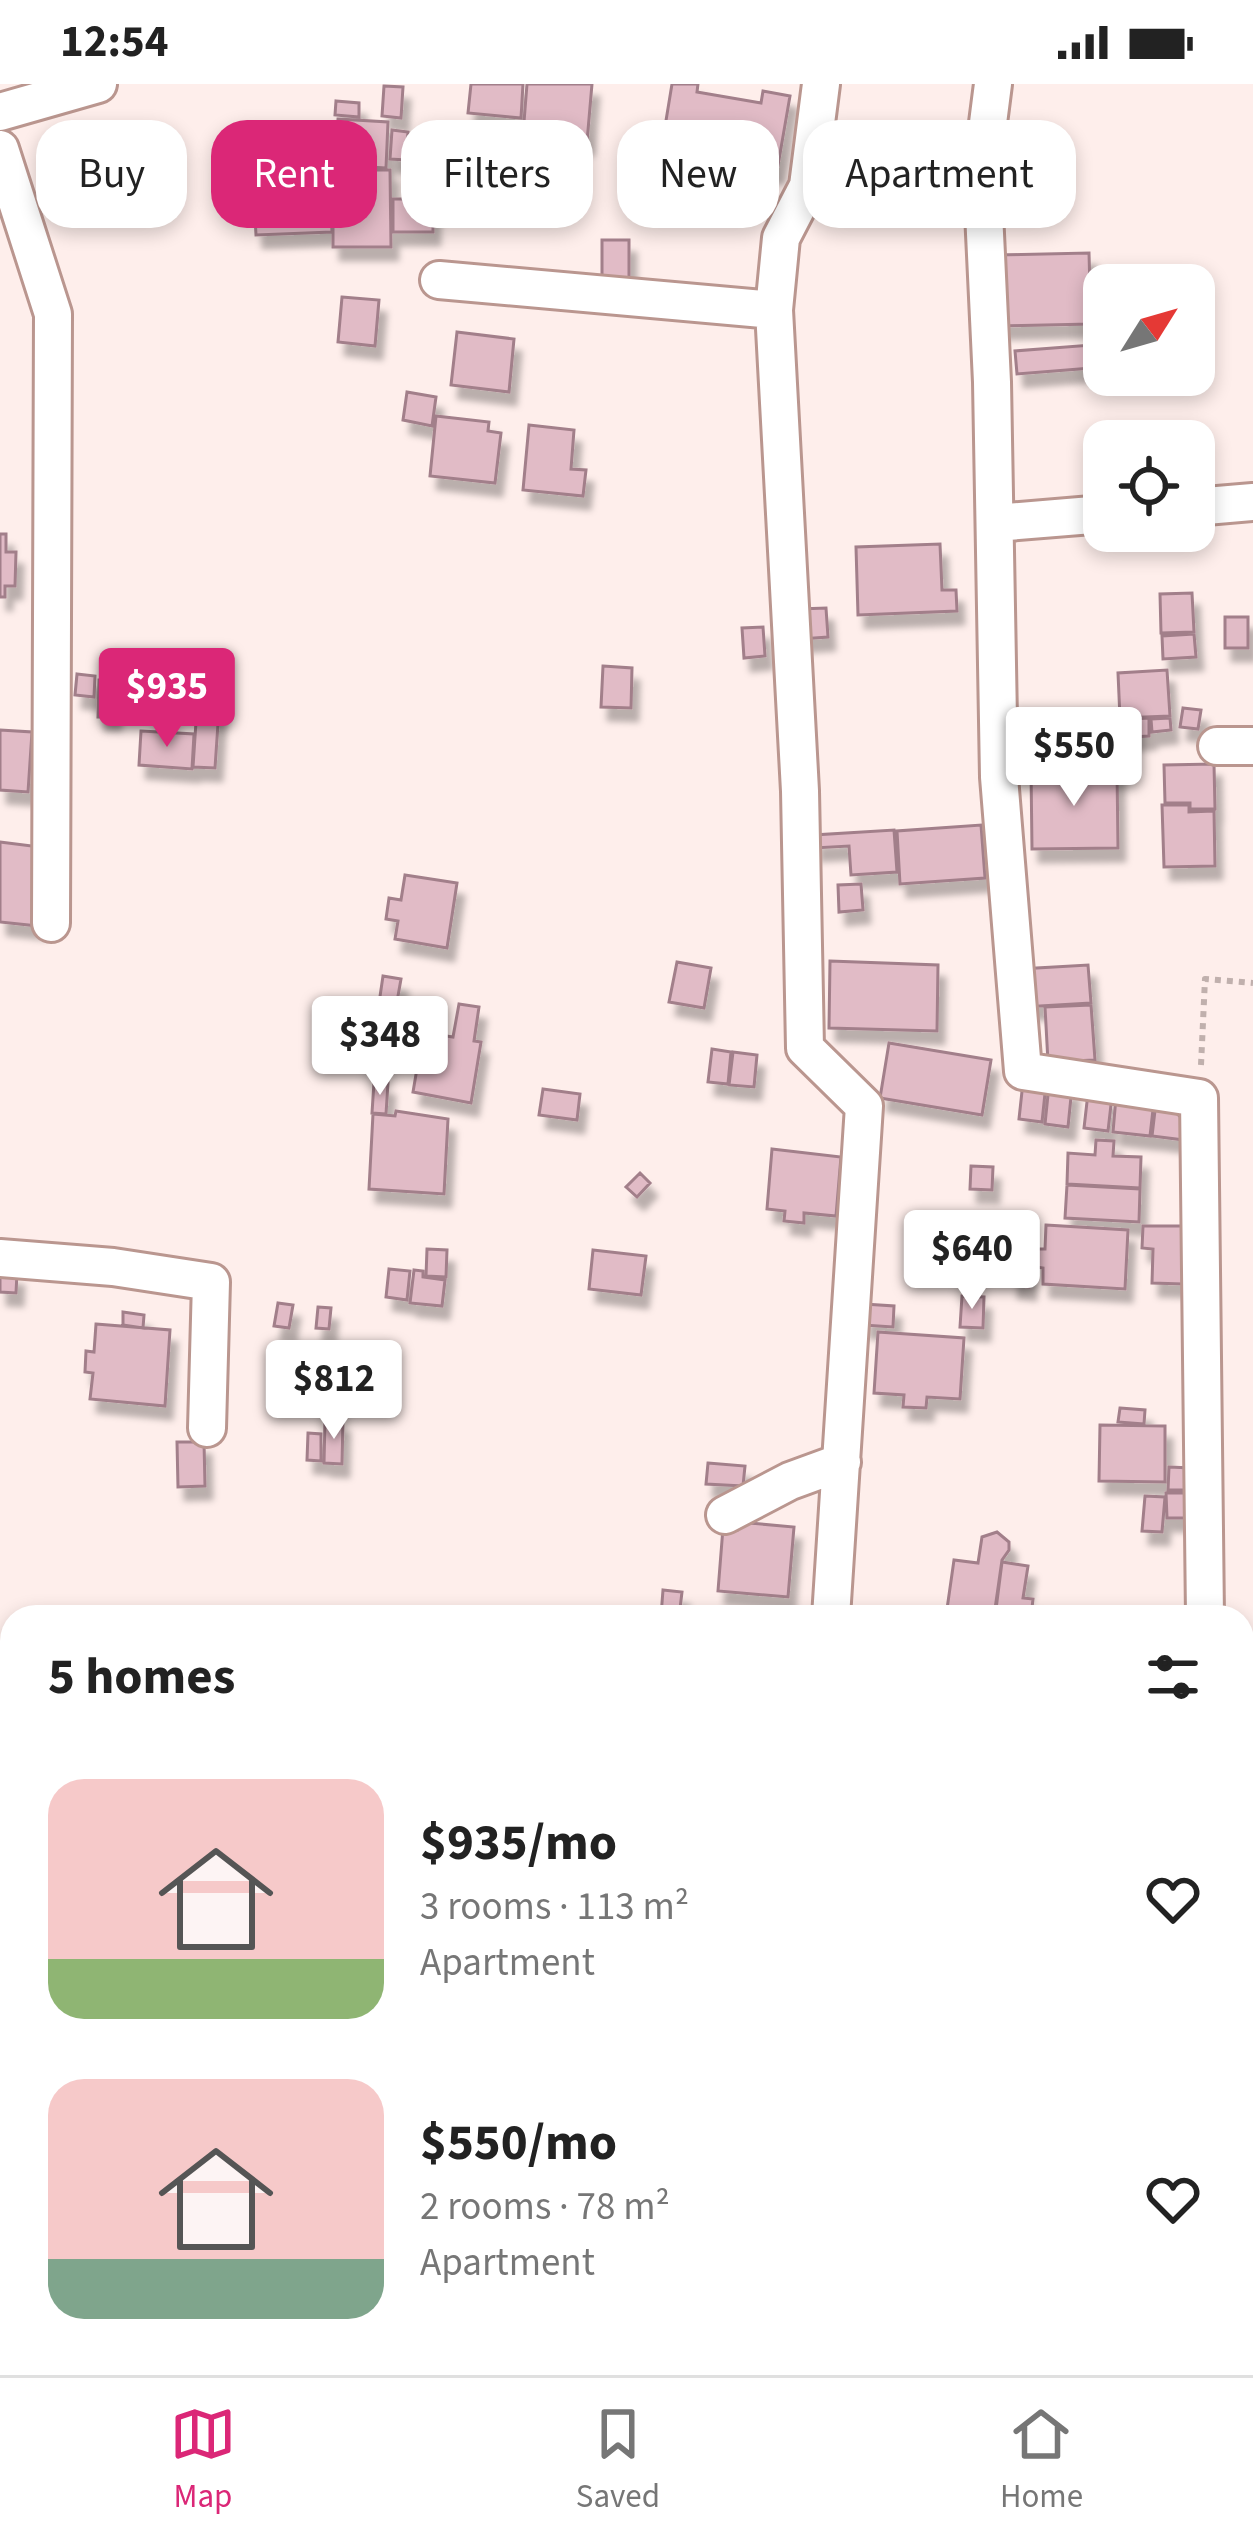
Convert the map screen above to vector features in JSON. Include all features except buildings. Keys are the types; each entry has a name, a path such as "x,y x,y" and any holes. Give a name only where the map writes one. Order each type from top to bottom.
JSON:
{"street":[{"path":"0,112 98,84"},
{"path":"821,84 808,186 781,238 774,310 800,791 806,1048 865,1106 832,1605"},
{"path":"993,84 982,170 999,776 1023,1071 1199,1098 1205,1605"},
{"path":"0,149 53,314 51,922"},
{"path":"439,280 774,310"},
{"path":"1215,505 1253,502"},
{"path":"994,523 1083,516"},
{"path":"0,1258 113,1267 211,1282 207,1428"},
{"path":"725,1514 790,1481 842,1462"}],"path":[{"path":"1199,1098 1204,979 1253,982"}]}
